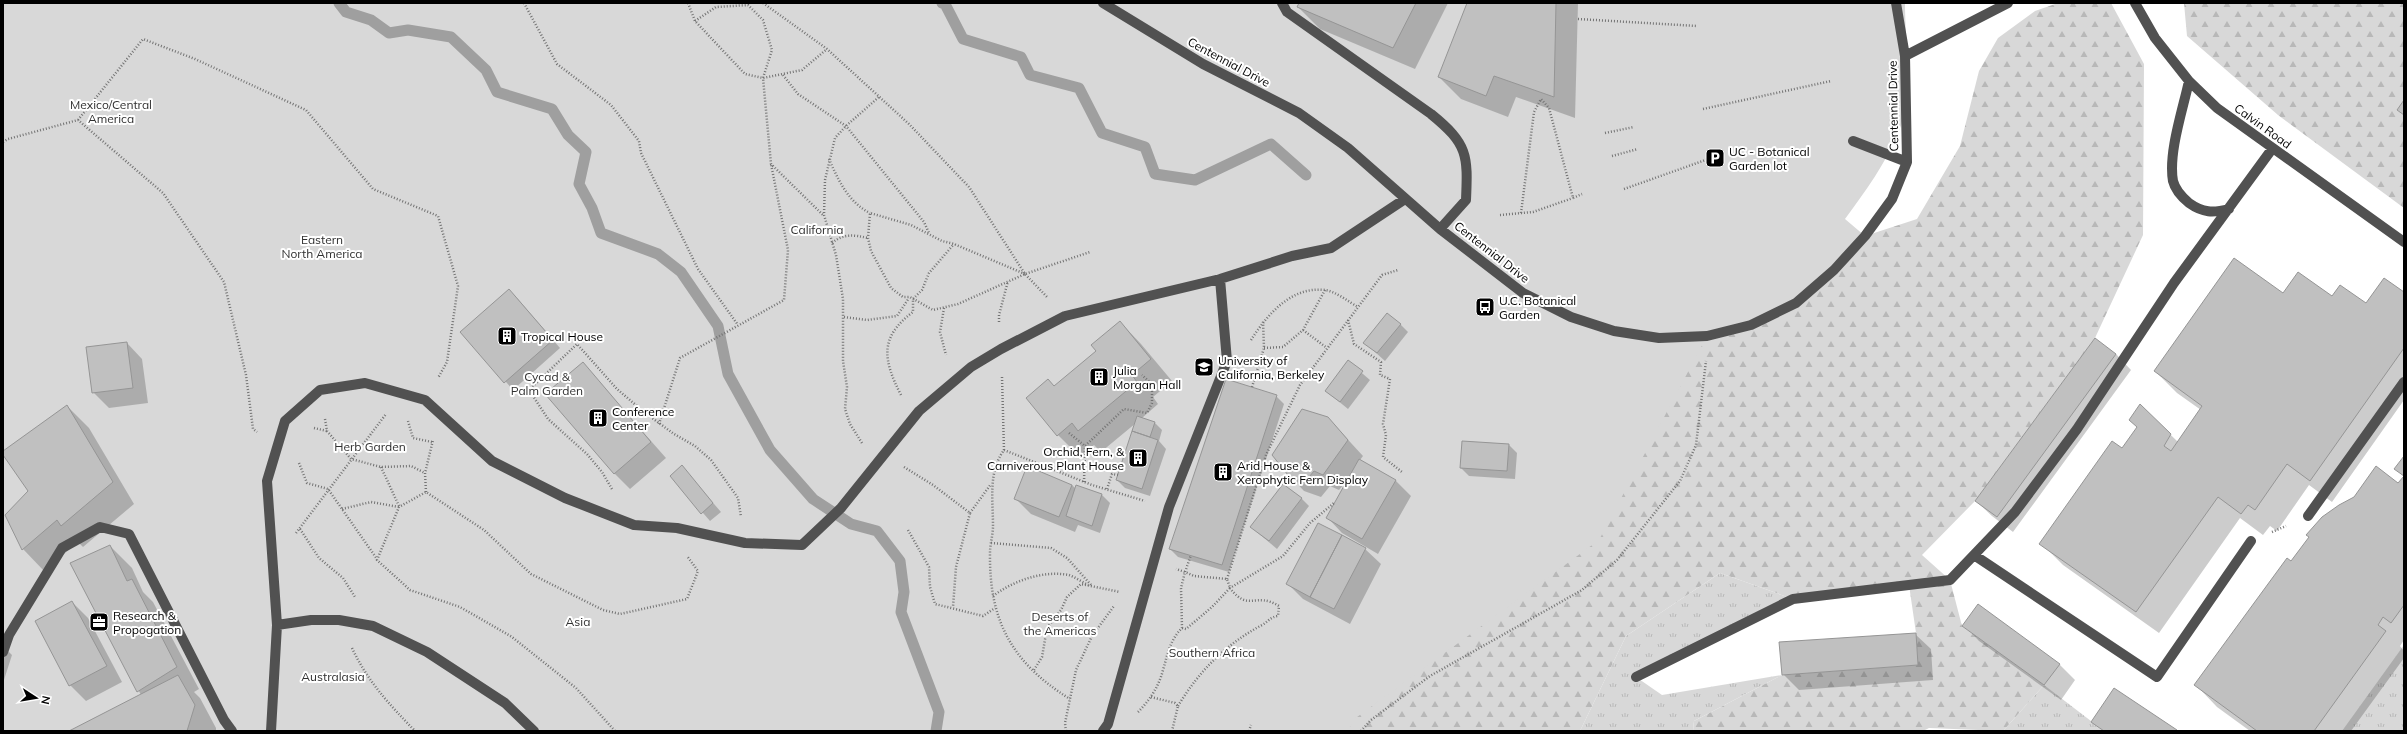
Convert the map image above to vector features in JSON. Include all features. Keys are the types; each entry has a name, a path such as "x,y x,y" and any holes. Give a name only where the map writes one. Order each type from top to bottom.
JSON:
{"street":[{"name":"Centennial Drive","path":"1103,3 1203,64 1299,113 1348,148 1440,229 1523,293 1571,317 1614,331 1659,338 1707,336 1751,325 1796,303 1834,270 1865,236 1892,199 1907,162 1905,56 1896,3"},
{"path":"1282,3 1287,12 1445,125 1465,150 1468,168 1466,200 1440,229"},
{"path":"1905,56 2008,3"},
{"name":"Calvin Road","path":"2135,3 2155,38 2189,81 2217,108 2272,149 2404,242"},
{"path":"2189,81 2173,157 2174,181 2182,198 2196,208 2212,213 2229,210"},
{"path":"1853,141 1907,162"},
{"path":"1636,677 1793,599 1950,580 2015,512 2053,461 2174,283 2229,210 2272,149"},
{"path":"271,731 277,625 267,482 279,447 285,421 320,390 365,383 425,400 492,461 565,498 634,525 677,528 745,543 802,545 841,508 919,411 964,374 1001,349 1065,316 1220,279 1292,256 1331,248 1405,199"},
{"path":"1106,728 1155,562 1169,507 1227,361 1220,279"},
{"path":"2308,516 2404,382"},
{"path":"3,652 9,635 62,548 100,528 129,534 224,720 232,731"},
{"path":"1974,555 2157,677 2251,541"},
{"path":"277,625 311,620 339,620 373,626 426,652 498,699 534,731"}],"path":[{"path":"524,3 557,64 610,105 639,141 641,153 698,269 738,325"},
{"path":"688,3 695,21 745,74 763,78 802,70 827,49"},
{"path":"763,3 827,49 880,96 969,187 1025,274 1065,316"},
{"path":"659,424 680,358 733,327 784,300 788,250 771,164 763,78 772,50 763,20 748,5 716,7 695,21"},
{"path":"1578,18 1697,26"},
{"path":"3,142 8,139 78,120 143,39 194,59 306,110 372,189 438,216 458,286 447,362 425,400"},
{"path":"783,75 798,94 846,126 924,222 929,234"},
{"path":"1703,109 1831,81"},
{"path":"850,424 845,409 844,317 841,279 824,216 829,159 835,138 846,126 880,96"},
{"path":"1521,213 1534,112 1541,99 1549,108 1573,198"},
{"path":"78,120 163,194 224,282 246,375 253,429 297,458 307,482 328,489 377,560 410,590 460,607 512,637 576,688 615,731"},
{"path":"1605,133 1634,127"},
{"path":"1612,156 1638,149"},
{"path":"1624,189 1714,157"},
{"path":"829,159 848,195 862,209 870,213 911,225 942,241 954,244 1025,274"},
{"path":"771,164 824,216"},
{"path":"1500,215 1533,212 1582,194"},
{"path":"870,213 868,238 871,251 891,288 903,297 910,297 933,310 958,304 1025,274 1090,252"},
{"path":"832,243 840,236 853,235 868,238"},
{"path":"919,411 901,395 886,362 889,338 900,322 913,312 913,299 922,290 929,273 954,244"},
{"path":"1172,731 1178,706 1209,662 1236,640 1265,624 1272,617 1278,616 1279,606 1266,599 1249,602 1239,600 1230,588 1227,579 1266,455 1300,385 1382,275 1398,270"},
{"path":"1227,361 1246,347 1263,321 1281,302 1306,293 1326,290 1358,307"},
{"path":"1264,348 1283,347 1303,330 1326,290"},
{"path":"844,317 867,320 897,316 910,297"},
{"path":"944,308 940,332 944,350 952,366 964,374"},
{"path":"1348,320 1354,344 1381,362 1380,375 1390,379 1383,424 1386,435 1383,457 1402,472"},
{"path":"1252,387 1264,348 1263,321"},
{"path":"1303,330 1327,348"},
{"path":"1361,731 1371,720 1430,676 1582,590 1617,560 1680,481 1696,445 1706,372 1707,336"},
{"path":"634,525 602,472 587,454 548,419 529,390 577,344 617,389 659,424 695,446 711,460 738,498 745,543"},
{"path":"1084,482 1085,446 1124,409 1147,414 1152,403 1152,384 1142,374"},
{"path":"320,390 327,431 351,458 381,467 411,466 425,473"},
{"path":"273,561 300,529 351,458 402,394"},
{"path":"392,407 408,421 412,438 432,442"},
{"path":"426,492 425,473 432,442 445,418"},
{"path":"1069,433 1085,446"},
{"path":"1070,699 1043,680 1034,670 1003,632 995,608 993,596 991,543 994,497 992,483 998,458 1004,450 1084,482 1169,507"},
{"path":"885,455 933,485 970,513"},
{"path":"377,560 399,506 381,467"},
{"path":"1107,488 1112,474 1118,475"},
{"path":"953,607 956,567 970,513 992,483"},
{"path":"342,509 371,502 399,506 426,492"},
{"path":"426,492 484,530 531,574 603,610 620,614 688,599 698,571"},
{"path":"1106,728 1118,726 1133,717 1151,697 1163,670 1173,637 1182,628 1186,629 1195,623 1230,588 1283,556 1310,523 1334,503"},
{"path":"2251,541 2308,516"},
{"path":"300,529 319,558 343,578 373,626"},
{"path":"908,530 929,567 930,587 935,604 953,607 983,616 995,608"},
{"path":"991,543 1051,548 1067,558 1092,587"},
{"path":"1182,628 1181,588 1191,555"},
{"path":"1155,562 1194,576 1227,579"},
{"path":"993,596 1021,581 1044,574 1069,575 1092,587"},
{"path":"1034,670 1042,657 1047,628 1061,610 1067,597 1081,584 1129,594"},
{"path":"1066,731 1065,723 1076,670 1084,650 1111,609 1129,594 1148,584"},
{"path":"339,620 361,666 382,698 415,731"},
{"path":"1151,697 1175,703 1178,706"},
{"path":"1249,731 1251,726"}],"green space":[{"name":"University of California, Berkeley","path":"3,3 1905,3 1907,86 1903,118 1894,143 1875,177 1845,219 1865,236 1796,303 1707,336 1599,540 1353,720 1348,731 3,731"},
{"path":"2058,3 2111,3 2144,64 2143,235 2095,338 1975,501 1922,555 1950,580 1962,626 2044,685 2003,731 1929,728 1923,731 1693,731 1694,721 1782,675 1918,665 1916,633 1909,585 1793,599 1720,573 1626,636 1580,731 1249,731 1614,331 1865,236 1917,219 1960,146 1979,71 1998,38 2035,11"},
{"path":"2184,3 2404,3 2404,100 2397,110 2404,115 2404,208 2278,115 2187,36"},
{"path":"1720,573 1793,599 1636,677 1662,695 1782,675 1694,721 1693,731 1580,731 1626,636"},
{"path":"2404,645 2404,731 2342,731"},
{"path":"2044,685 2104,731 2003,731"}],"building":[{"path":"1299,3 1416,3 1393,48 1297,7"},
{"path":"1467,3 1556,3 1554,97 1494,76 1486,96 1438,77"},
{"path":"2404,100 2404,115 2397,110"},
{"path":"2234,258 2283,293 2298,272 2332,296 2340,285 2366,303 2384,278 2404,292 2404,348 2310,481 2287,464 2255,510 2248,505 2241,514 2218,497 2136,612 2039,544 2112,441 2122,448 2137,427 2129,420 2140,404 2171,434 2164,446 2171,451 2202,406 2154,371"},
{"name":"Tropical House","path":"509,289 553,340 504,383 460,332"},
{"path":"1387,313 1401,324 1377,353 1363,343"},
{"name":"Julia Morgan Hall","path":"1120,321 1151,359 1132,375 1137,382 1078,431 1072,423 1057,436 1026,398 1048,379 1054,386 1096,351 1091,345"},
{"path":"2095,338 2116,354 1997,517 1975,501"},
{"path":"127,342 133,388 92,393 86,347"},
{"path":"1348,360 1363,371 1340,402 1325,391"},
{"name":"Conference Center","path":"583,362 651,442 614,474 545,394"},
{"name":"Arid House & Xerophytic Fern Display","path":"1226,379 1277,395 1222,565 1169,549"},
{"path":"67,405 113,482 61,526 57,520 22,550 5,515 28,491 3,455 3,451"},
{"path":"1302,409 1328,417 1348,440 1323,475 1314,471 1305,482 1288,475 1272,455"},
{"path":"1137,416 1155,422 1150,437 1132,431"},
{"name":"Orchid, Fern, & Carniverous Plant House","path":"1132,431 1158,440 1142,489 1116,480"},
{"path":"1462,441 1509,444 1507,471 1460,468"},
{"path":"2404,456 2404,476 2394,469"},
{"path":"1359,459 1396,480 1362,539 1326,518"},
{"path":"682,465 713,503 701,514 670,476"},
{"path":"1027,466 1072,485 1059,517 1014,499"},
{"path":"2376,466 2398,483 2404,476 2404,605 2391,623 2383,617 2378,625 2386,631 2314,731 2257,731 2194,685 2287,558 2291,561 2309,537 2306,535 2322,517 2354,497"},
{"path":"1283,484 1302,498 1269,541 1250,527"},
{"path":"1076,485 1102,494 1092,526 1066,516"},
{"path":"1318,523 1342,535 1310,597 1286,584"},
{"path":"1342,535 1366,548 1334,609 1310,597"},
{"path":"110,545 127,581 132,579 177,667 137,692 70,563"},
{"path":"72,601 107,666 69,686 35,621"},
{"path":"1978,604 2060,664 2044,685 1962,626"},
{"path":"1916,633 1918,665 1782,675 1779,642"},
{"path":"178,675 195,705 187,731 69,731"},
{"path":"2114,688 2177,731 2104,731 2091,722"}],"waterway":[{"path":"339,3 346,12 371,20 389,33 408,30 451,37 486,70 497,92 552,109 568,135 586,152 579,184 592,208 601,233 658,254 681,272 718,326 728,374 770,450 813,499 851,524 877,531 900,561 904,592 901,612 939,712 936,731"},
{"path":"942,3 945,4 963,39 1021,57 1030,75 1079,88 1102,133 1145,147 1155,174 1195,180 1271,144 1306,175"}],"place":[{"name":"UC - Botanical Garden lot","path":"1715,158"},
{"name":"U.C. Botanical Garden","path":"1485,307"},
{"name":"Tropical House","path":"507,336"},
{"name":"University of California, Berkeley","path":"1204,367"},
{"name":"Julia Morgan Hall","path":"1099,377"},
{"name":"Conference Center","path":"598,418"},
{"name":"Orchid, Fern, & Carniverous Plant House","path":"1138,458"},
{"name":"Arid House & Xerophytic Fern Display","path":"1223,472"},
{"name":"Research & Propogation","path":"99,622"}],"park label":[{"name":"Mexico/Central America","path":"111,111"},
{"name":"California","path":"817,229"},
{"name":"Eastern North America","path":"322,246"},
{"name":"Cycad & Palm Garden","path":"547,383"},
{"name":"Herb Garden","path":"370,446"},
{"name":"Asia","path":"578,621"},
{"name":"Deserts of the Americas","path":"1060,623"},
{"name":"Southern Africa","path":"1212,652"},
{"name":"Australasia","path":"333,676"}]}
